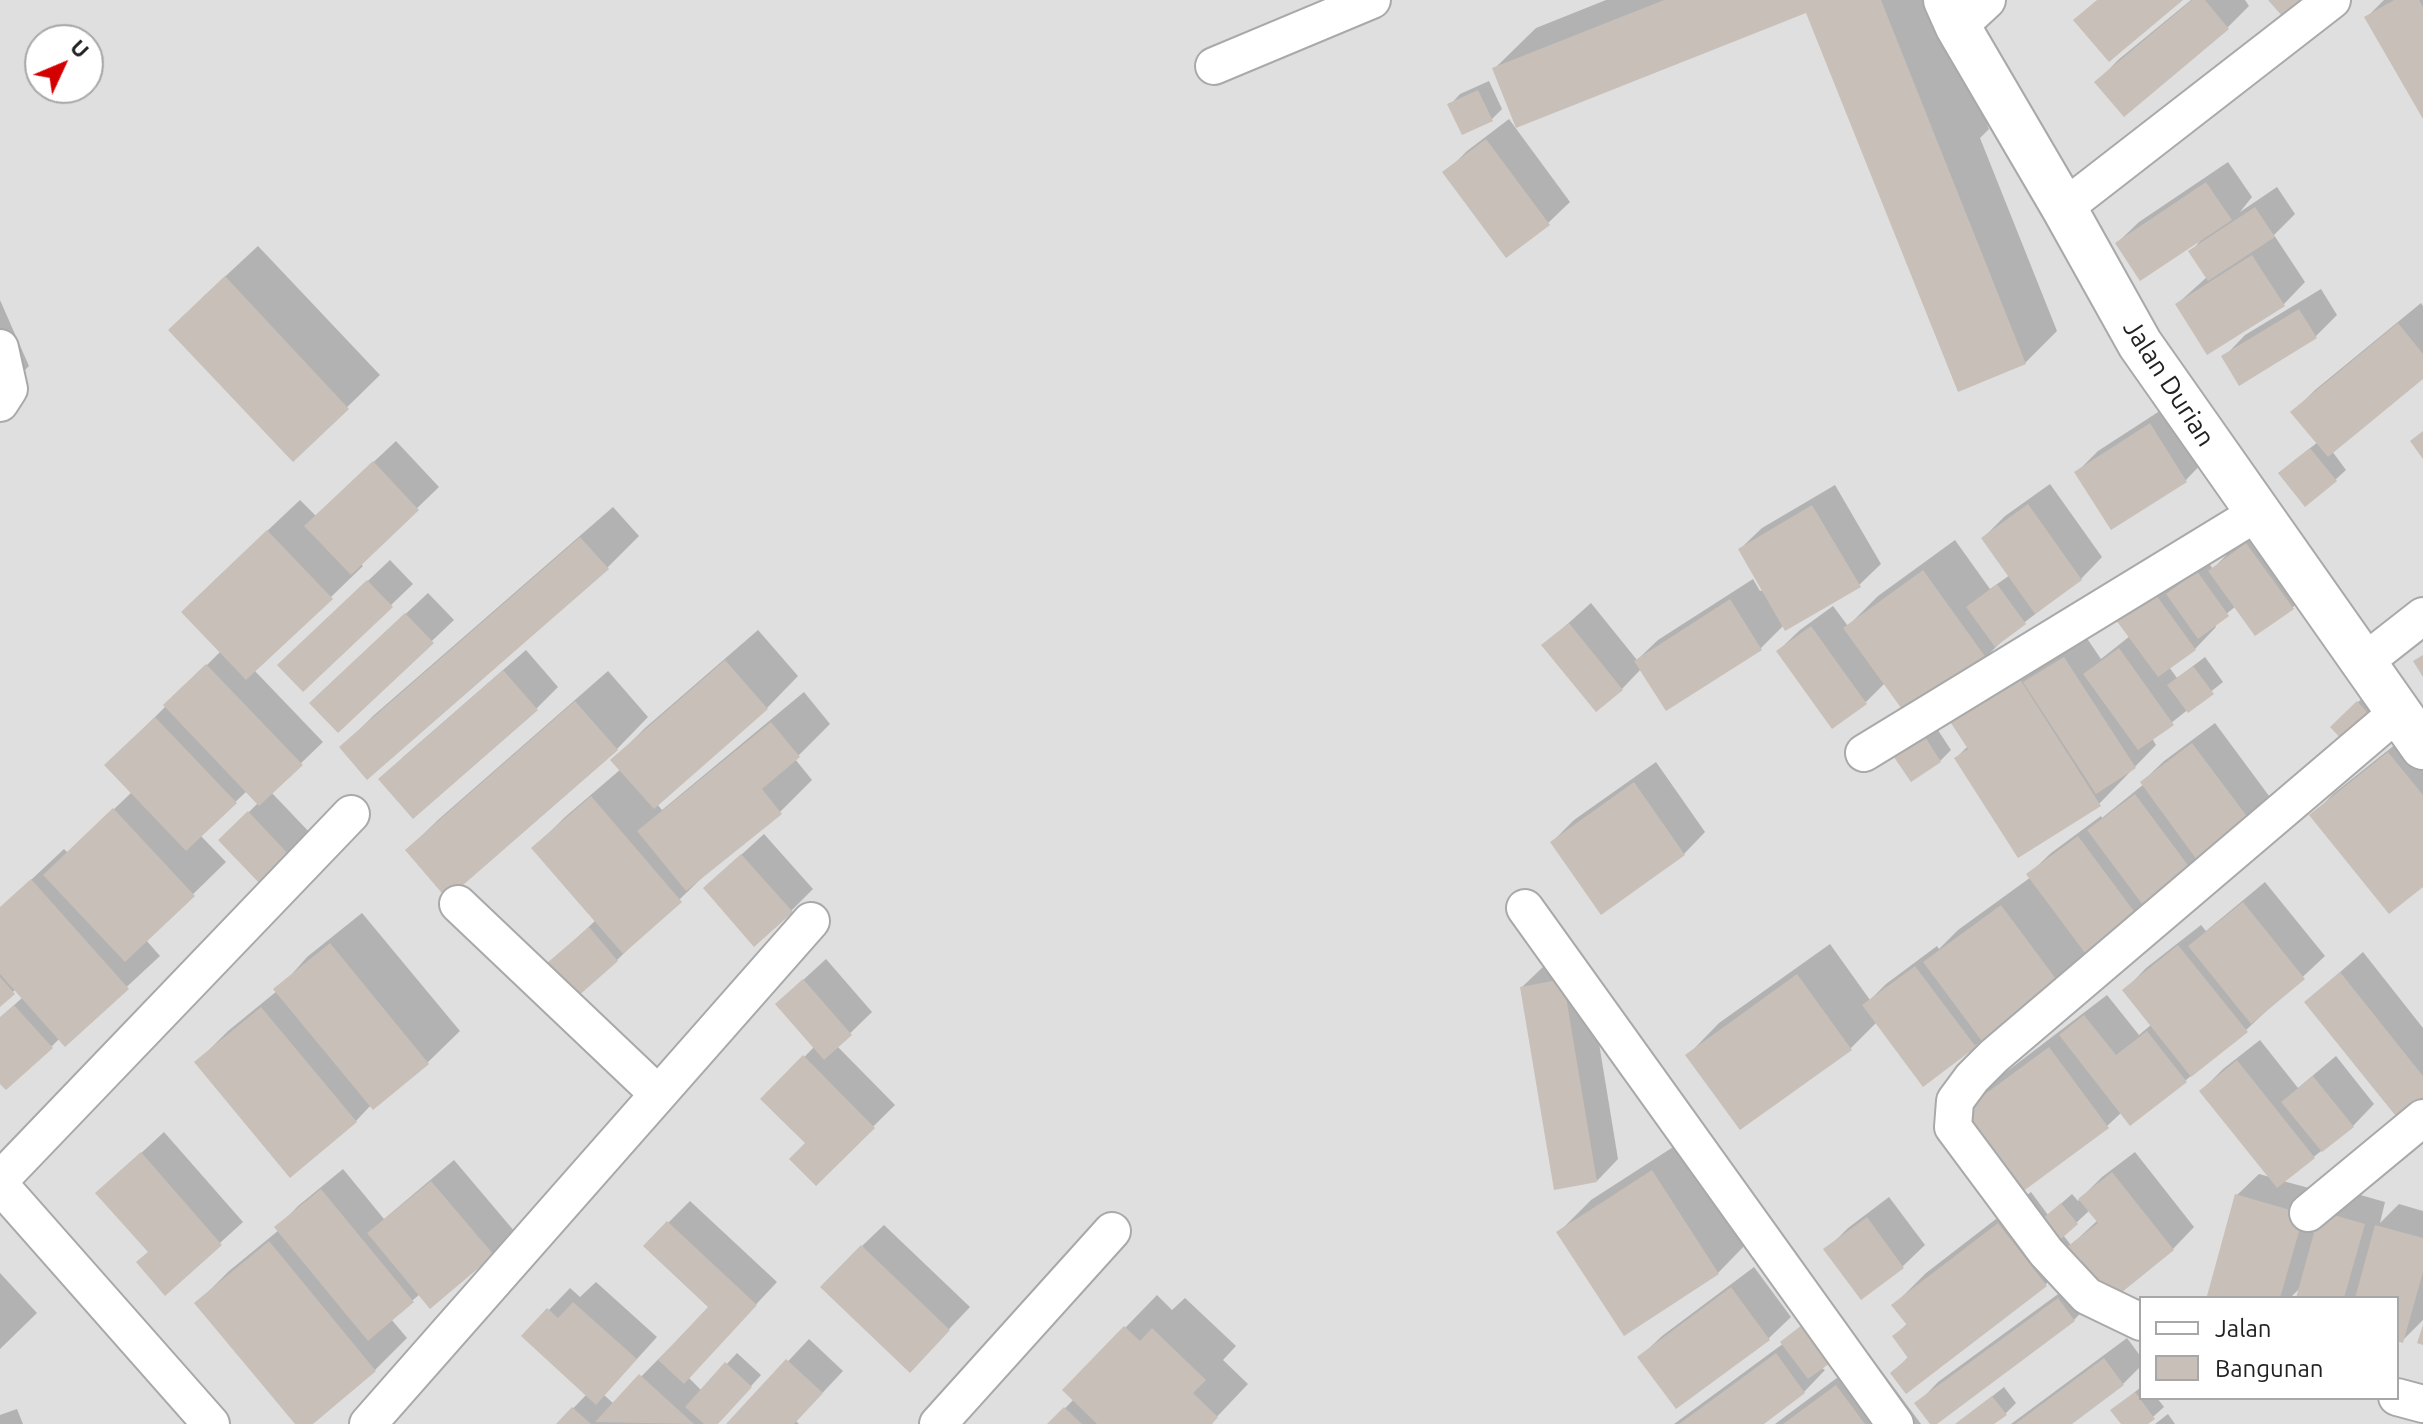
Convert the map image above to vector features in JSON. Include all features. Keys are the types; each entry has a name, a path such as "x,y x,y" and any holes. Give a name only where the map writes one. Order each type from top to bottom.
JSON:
{"street":[{"path":"1214,66 1372,0"},
{"path":"2064,208 2332,0"},
{"name":"Jalan Durian","path":"1964,9 2064,208 2140,344 2423,747"},
{"path":"0,348 9,389 0,403"},
{"path":"1864,753 2257,513"},
{"path":"2363,663 2423,616"},
{"path":"2139,1321 2087,1296 2046,1252 1953,1127 1955,1101 1994,1056 2398,712"},
{"path":"211,1424 0,1183 351,814"},
{"path":"458,904 658,1094"},
{"path":"1525,908 1895,1424"},
{"path":"368,1424 811,921"},
{"path":"2308,1213 2423,1118"},
{"path":"938,1424 1112,1231"},
{"path":"2399,1398 2423,1404"}],"shaded area":[{"path":"0,0 2423,0 2423,1424 0,1424"}],"building":[{"path":"1664,0 1881,0 2026,364 1958,392 1806,13 1516,128 1492,68"},
{"path":"2097,0 2183,0 2109,62 2073,20"},
{"path":"2192,0 2205,0 2229,29 2124,117 2094,82"},
{"path":"2268,0 2319,0 2290,25"},
{"path":"2394,0 2419,0 2423,7 2423,119 2364,17"},
{"path":"1478,90 1493,121 1462,135 1447,104"},
{"path":"1486,139 1550,225 1506,258 1442,172"},
{"path":"2206,182 2232,220 2140,281 2115,243"},
{"path":"2255,207 2275,237 2208,281 2188,251"},
{"path":"2252,255 2285,306 2207,355 2175,304"},
{"path":"225,276 349,409 293,462 168,330"},
{"path":"2299,309 2317,338 2239,386 2221,356"},
{"path":"2398,323 2423,354 2423,379 2328,457 2290,412"},
{"path":"2150,423 2187,482 2111,530 2074,472"},
{"path":"2423,431 2423,459 2410,441"},
{"path":"2310,448 2337,481 2305,507 2278,473"},
{"path":"373,461 419,510 351,575 304,526"},
{"path":"2028,504 2082,580 2035,614 1981,538"},
{"path":"1812,505 1861,587 1785,631 1738,549"},
{"path":"267,530 333,599 246,680 181,612"},
{"path":"580,537 609,569 367,780 339,747"},
{"path":"2246,543 2294,609 2255,636 2208,571"},
{"path":"1923,570 1987,659 1907,716 1843,628"},
{"path":"2197,571 2229,616 2198,639 2166,594"},
{"path":"367,580 393,607 303,692 277,665"},
{"path":"1997,584 2026,624 1995,647 1966,607"},
{"path":"2154,592 2196,650 2158,677 2116,620"},
{"path":"1730,599 1762,650 1666,711 1634,661"},
{"path":"405,613 434,643 338,733 309,703"},
{"path":"1569,623 1623,690 1596,712 1541,645"},
{"path":"1811,626 1867,704 1832,729 1776,651"},
{"path":"2119,648 2174,725 2138,750 2083,674"},
{"path":"2423,655 2423,677 2413,661"},
{"path":"2064,657 2136,768 2096,794 2023,682"},
{"path":"725,660 768,709 654,809 610,760"},
{"path":"206,664 303,765 259,806 163,705"},
{"path":"2193,666 2214,694 2188,713 2167,685"},
{"path":"503,670 538,710 413,819 378,779"},
{"path":"2016,673 2101,806 2018,858 1954,758 1968,749 1947,717"},
{"path":"575,701 618,750 447,899 405,850"},
{"path":"2357,701 2372,718 2345,743 2330,727"},
{"path":"155,717 237,803 186,851 104,765"},
{"path":"771,722 800,757 762,789 782,814 686,891 637,831"},
{"path":"1919,727 1941,762 1911,782 1887,747"},
{"path":"2192,743 2255,827 2202,867 2140,782"},
{"path":"2388,752 2423,795 2423,887 2389,914 2309,815"},
{"path":"1634,782 1685,855 1601,915 1550,842"},
{"path":"2135,794 2196,876 2148,912 2087,830"},
{"path":"591,796 682,902 623,954 531,848"},
{"path":"113,808 195,896 125,962 43,875"},
{"path":"248,811 292,858 262,886 218,840"},
{"path":"2078,836 2142,922 2091,961 2026,874"},
{"path":"741,854 793,912 754,947 703,888"},
{"path":"31,879 129,989 65,1047 0,974 0,907"},
{"path":"2243,902 2305,979 2251,1024 2188,946"},
{"path":"2001,905 2065,991 1987,1048 1923,962"},
{"path":"589,927 618,961 576,998 546,964"},
{"path":"330,943 429,1064 373,1110 273,989"},
{"path":"2178,945 2248,1032 2191,1077 2122,990"},
{"path":"1915,966 1976,1047 1923,1087 1862,1005"},
{"path":"2340,972 2423,1076 2423,1100 2399,1120 2304,1002"},
{"path":"1797,974 1852,1050 1740,1130 1685,1055"},
{"path":"0,977 15,994 0,1007"},
{"path":"803,979 852,1035 824,1060 775,1004"},
{"path":"1563,979 1597,1182 1554,1190 1520,987"},
{"path":"14,1005 53,1048 6,1090 0,1084 0,1017"},
{"path":"261,1007 357,1122 290,1178 194,1062"},
{"path":"2084,1015 2116,1055 2147,1031 2187,1082 2130,1126 2059,1035"},
{"path":"2049,1047 2109,1128 2018,1195 1958,1114"},
{"path":"803,1055 875,1128 816,1186 789,1159 805,1143 760,1099"},
{"path":"2237,1060 2315,1158 2277,1188 2199,1091"},
{"path":"2313,1076 2354,1127 2322,1152 2281,1102"},
{"path":"141,1152 222,1245 165,1296 136,1262 148,1252 95,1193"},
{"path":"1652,1170 1719,1274 1624,1336 1556,1232"},
{"path":"2112,1172 2174,1250 2106,1305 2063,1250 2098,1223 2078,1199"},
{"path":"431,1181 494,1255 430,1309 367,1233"},
{"path":"321,1189 414,1302 368,1341 274,1227"},
{"path":"2235,1194 2304,1214 2281,1296 2207,1296"},
{"path":"2061,1203 2078,1224 2054,1245 2036,1224"},
{"path":"2320,1211 2365,1224 2345,1296 2297,1296"},
{"path":"1867,1217 1904,1268 1861,1300 1823,1249"},
{"path":"667,1221 757,1305 684,1384 658,1360 708,1307 643,1246"},
{"path":"1998,1223 2047,1286 1906,1394 1890,1373 1908,1358 1892,1336 1907,1325 1891,1305"},
{"path":"2375,1225 2423,1238 2423,1272 2403,1343 2399,1342 2399,1296 2356,1296"},
{"path":"269,1241 376,1371 313,1424 295,1424 194,1303"},
{"path":"861,1245 950,1330 910,1373 820,1287"},
{"path":"1731,1287 1770,1340 1676,1409 1637,1357"},
{"path":"2058,1298 2075,1321 1937,1424 1930,1424 1914,1403"},
{"path":"573,1302 637,1359 596,1405 521,1336 547,1308 558,1318"},
{"path":"1802,1325 1830,1363 1808,1379 1780,1342"},
{"path":"2423,1325 2423,1345 2417,1343"},
{"path":"1124,1326 1140,1341 1152,1328 1206,1380 1193,1393 1218,1417 1212,1424 1097,1424 1062,1390"},
{"path":"1776,1353 1805,1393 1764,1424 1679,1424"},
{"path":"2104,1358 2124,1385 2072,1424 2015,1424"},
{"path":"786,1359 823,1393 794,1424 726,1424"},
{"path":"725,1362 752,1387 718,1424 704,1424 685,1407"},
{"path":"639,1374 694,1424 595,1422"},
{"path":"1836,1385 1865,1424 1783,1424"},
{"path":"2135,1392 2155,1419 2148,1424 2121,1424 2110,1410"},
{"path":"1992,1396 2007,1415 1994,1424 1955,1424"},
{"path":"572,1407 591,1424 556,1424"},
{"path":"1064,1407 1082,1424 1047,1424"}]}
